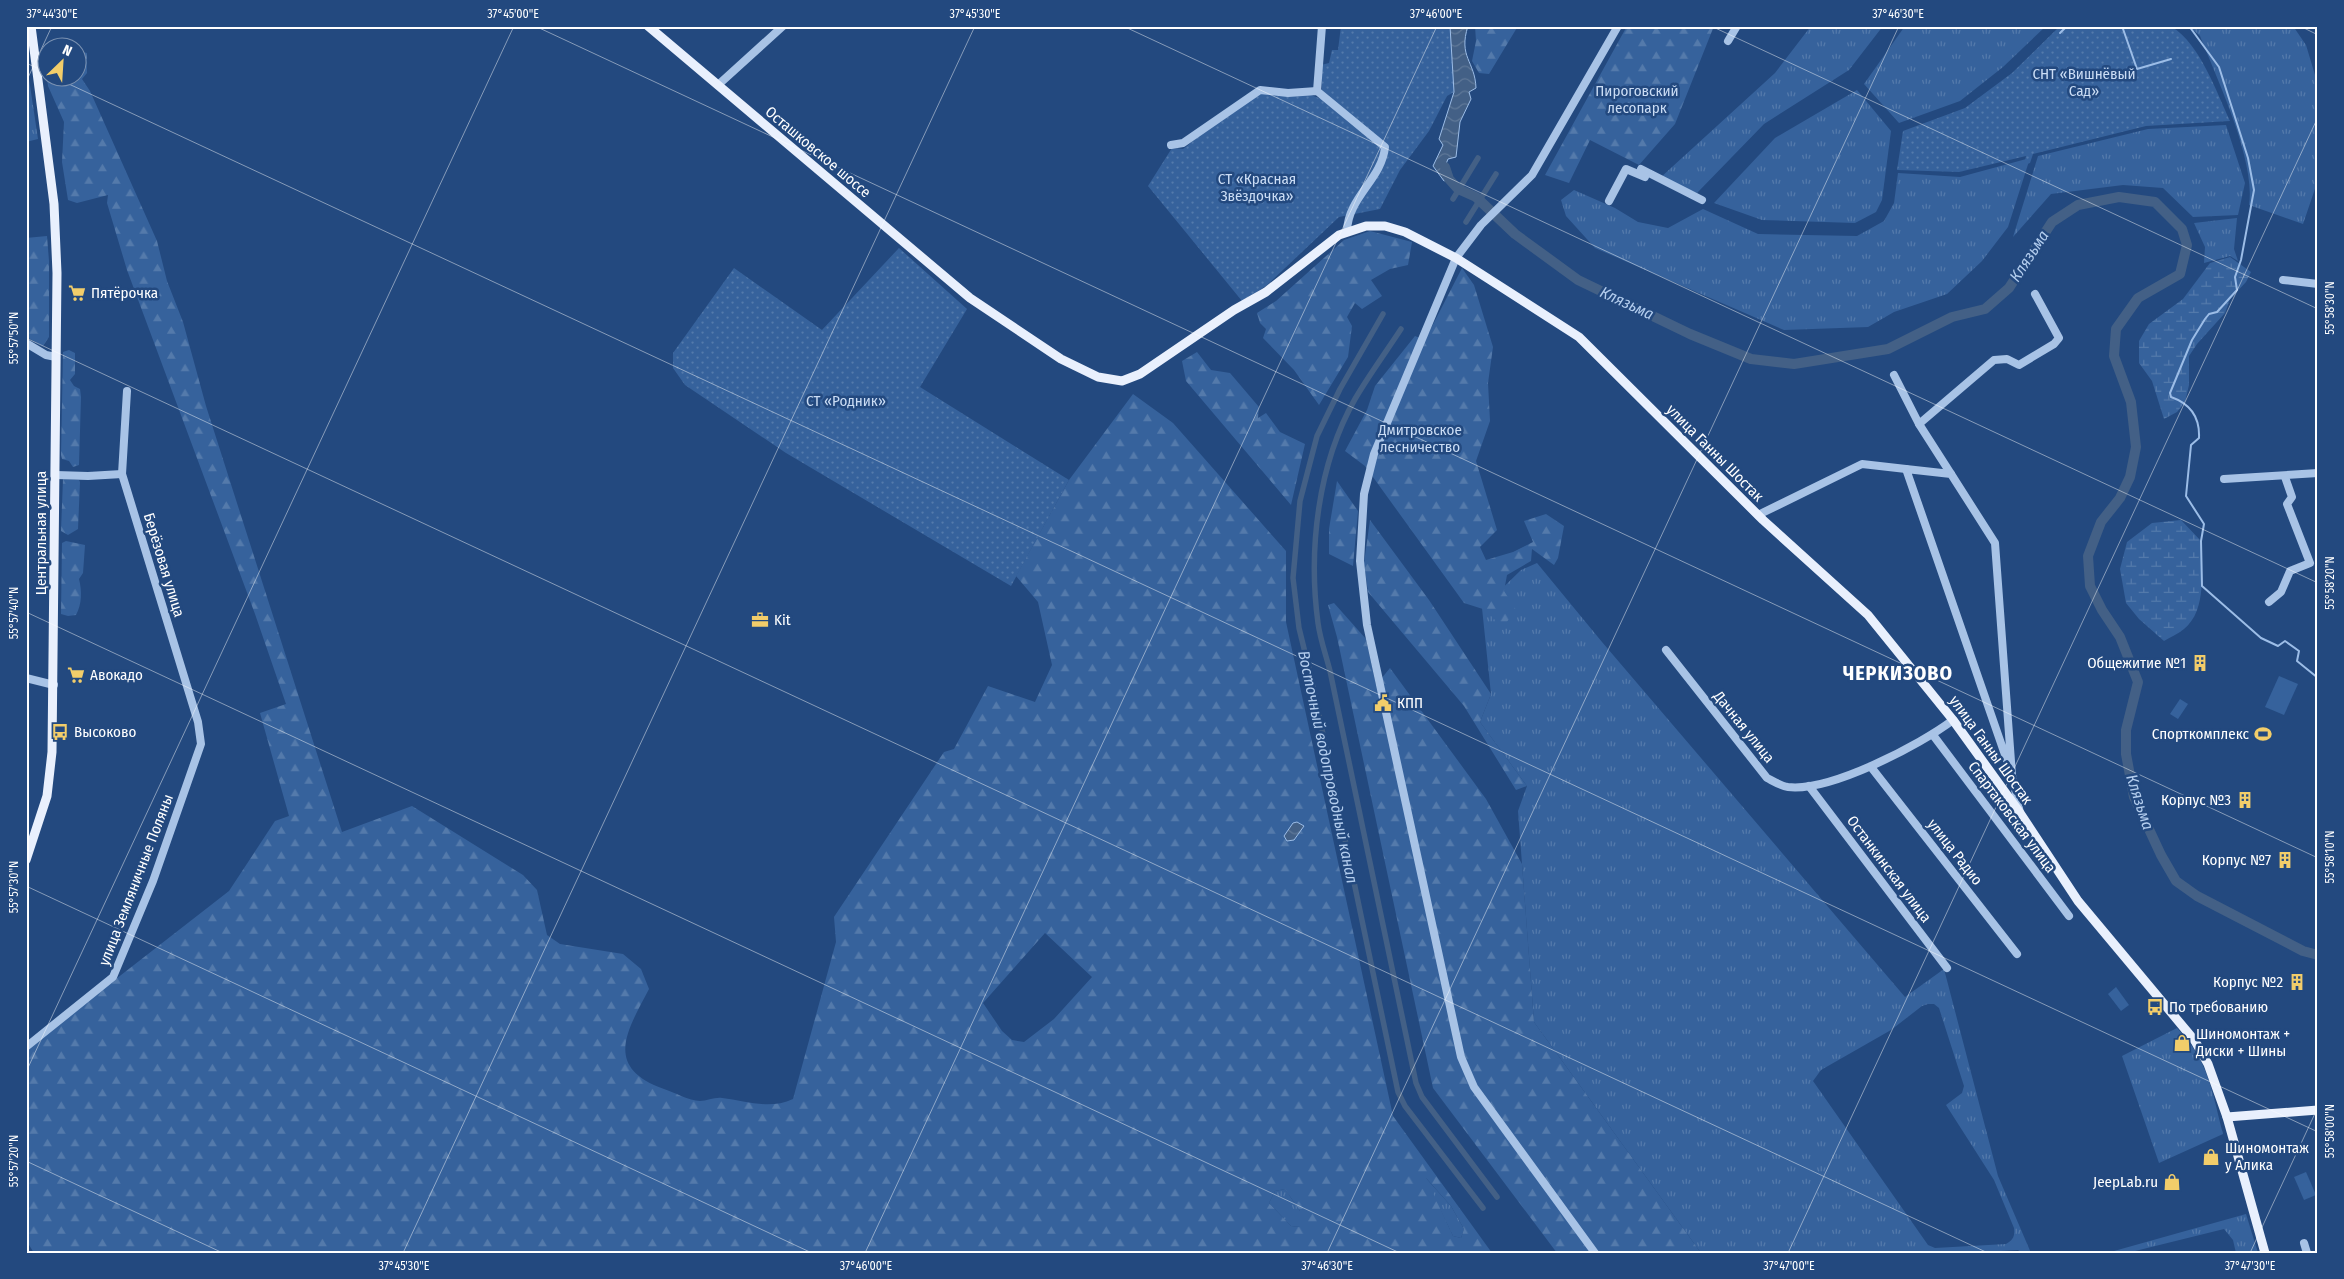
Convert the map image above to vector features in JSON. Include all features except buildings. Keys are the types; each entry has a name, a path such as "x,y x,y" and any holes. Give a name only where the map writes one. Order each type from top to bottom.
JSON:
{"main road":[{"name":"Центральная улица","path":"26,860 42,815 50,772 54,685 56,475 56,232 47,138 31,26"},
{"name":"Осташковское шоссе","path":"648,26 970,298 1061,358 1098,377 1122,381 1140,374 1234,310 1266,292 1347,231"},
{"name":"улица Ганны Шостак","path":"1347,231 1366,226 1385,226 1405,232 1456,258 1579,337 1758,515 1868,615 1953,720 2020,813 2078,901 2195,1041 2208,1064 2227,1117 2265,1253"},
{"path":"2227,1117 2318,1110"}],"street":[{"path":"718,86 783,26"},
{"path":"1317,91 1322,26"},
{"path":"1595,1253 1474,1088 1461,1057 1379,682 1362,594 1360,560 1364,494 1374,454 1456,258 1480,225 1532,175 1618,26"},
{"path":"1728,40 1737,26"},
{"path":"1171,145 1184,143 1191,139 1260,90 1288,93 1317,91 1385,147 1384,161 1350,210 1347,231"},
{"path":"1609,201 1626,169 1645,177"},
{"path":"1641,169 1702,200"},
{"path":"2283,280 2318,284"},
{"path":"1919,424 1994,360 2007,359 2019,365 2054,344 2059,338 2035,294"},
{"path":"26,343 46,354 56,357"},
{"path":"1894,375 1919,424 1995,543 2012,775"},
{"name":"Берёзовая улица","path":"127,391 122,474 198,722 201,744"},
{"path":"1758,515 1862,464 1951,474"},
{"path":"1906,469 2012,775 2020,813"},
{"path":"2224,479 2318,473"},
{"path":"56,475 122,474"},
{"path":"2269,602 2281,592 2290,571 2310,563 2287,504 2292,497 2285,476"},
{"name":"Дачная улица","path":"1666,650 1767,778 1787,787 1809,786 1871,767 1933,735 1953,720"},
{"path":"26,678 54,685"},
{"name":"Спартаковская улица","path":"1933,735 2069,916"},
{"name":"улица Земляничные Поляны","path":"26,1047 113,977 153,881 201,744"},
{"name":"улица Радио","path":"1871,767 2016,954"},
{"name":"Останкинская улица","path":"1809,786 1947,968"},
{"path":"2304,1243 2307,1253"}],"green space":[{"name":"СНТ «Вишнёвый Сад»","path":"2138,25 2172,27 2191,45 2199,57 2207,70 2230,121 2146,126 2033,154 2030,163 2024,165 2026,156 1959,172 1897,170 1903,131 1965,108 2012,73 2060,26"},
{"name":"СТ «Красная Звёздочка»","path":"1341,26 1450,26 1454,92 1447,96 1429,131 1400,170 1380,209 1339,217 1266,286 1242,301 1148,186 1172,148 1183,149 1203,132 1262,92 1311,95 1324,100 1329,96 1322,90 1321,65 1329,63 1332,50 1338,50"},
{"path":"1475,26 1518,26 1489,74 1479,73 1472,61 1476,41"},
{"name":"Пироговский лесопарк","path":"1627,26 1714,26 1675,124 1639,165 1590,140 1569,183 1545,175"},
{"path":"1811,26 1883,26 1849,70 1764,124 1697,193 1660,178 1775,73"},
{"path":"1905,26 2046,26 2003,67 1960,101 1899,123 1864,84"},
{"path":"2189,26 2293,26 2306,45 2318,85 2318,180 2303,224 2249,205 2250,187 2247,166 2233,120 2200,36"},
{"path":"26,59 38,139 26,142"},
{"path":"49,88 88,88 157,241 167,281 183,322 206,406 342,832 412,806 523,875 537,890 547,935 560,944 623,954 641,969 649,989 633,1019 628,1033 625,1046 627,1059 633,1070 645,1080 696,1101 722,1098 749,1103 776,1104 793,1099 836,942 834,917 944,752 954,749 988,686 1035,702 1052,665 1038,602 1016,576 1069,480 1133,394 1173,423 1286,551 1286,622 1393,1116 1492,1253 34,1253 26,1240 26,1049 229,891 275,821 289,816 260,713 286,704 255,614 127,270 107,203 108,195 77,203 68,200 62,162 64,122","holes":["1045,933 1092,977 1054,1019 1024,1042 1012,1040 1002,1031 983,1003","1426,1178 1451,1206 1464,1229 1461,1238 1453,1236","1285,1189 1300,1211 1300,1227 1291,1226 1269,1203 1275,1191"]},
{"path":"1857,90 1891,131 1882,200 1876,212 1855,223 1762,220 1714,203 1775,138"},
{"path":"2226,125 2245,183 2238,215 2193,217 2163,188 2123,185 2051,194 2013,237 2038,156 2148,129"},
{"path":"2030,158 2008,227 1982,261 1947,294 1894,312 1868,327 1784,330 1595,248 1566,216 1561,200 1574,190 1615,208 1638,222 1668,228 1703,209 1758,234 1857,236 1884,221 1894,203 1898,173 1960,177"},
{"path":"2237,218 2234,249 2238,261 2230,256 2204,263 2205,247 2194,223"},
{"path":"1370,231 1412,242 1408,265 1390,269 1371,280 1382,296 1362,309 1355,303 1347,317 1352,326 1348,357 1319,405 1294,370 1263,338 1266,329 1260,323 1257,313 1276,301 1344,240"},
{"path":"47,236 49,261 49,337 43,346 26,337 26,238"},
{"name":"СТ «Родник»","path":"899,248 967,309 920,387 1069,480 1011,586 786,453 685,385 673,368 673,353 734,268 822,330"},
{"path":"2230,257 2251,272 2246,282 2230,299 2225,313 2197,344 2189,356 2189,385 2185,402 2177,412 2164,419 2152,381 2139,363 2139,341 2149,324 2183,299 2210,263"},
{"name":"Дмитровское лесничество","path":"1462,268 1474,285 1493,347 1488,383 1490,421 1476,461 1497,530 1480,547 1486,560 1513,552 1533,542 1524,521 1546,514 1564,526 1558,558 1554,565 1532,549 1531,561 1507,575 1504,591 1516,610 1502,628 1486,610 1464,603 1365,466 1345,451 1367,410 1375,386 1415,336 1425,340"},
{"path":"69,350 75,353 75,374 70,380 74,386 80,389 81,397 79,465 73,467 69,461 62,459 61,455 63,352"},
{"path":"1197,352 1211,370 1230,373 1259,407 1258,418 1266,413 1280,432 1305,444 1291,505 1186,381 1182,361"},
{"path":"63,479 79,480 80,482 78,529 68,535 61,531"},
{"path":"1337,481 1358,511 1353,566 1329,554 1329,529"},
{"path":"1370,520 1429,600 1491,694 1480,722 1527,786 1516,790 1464,706 1368,592 1364,563"},
{"path":"2181,520 2201,541 2202,588 2197,611 2192,621 2182,631 2164,641 2139,619 2126,603 2120,569 2127,542 2152,523"},
{"path":"66,541 85,545 83,573 79,579 80,602 76,615 68,616 61,614 62,543"},
{"path":"1537,563 1602,642 1905,997 1944,969 1998,1176 2031,1253 2022,1253 2018,1250 1966,1253 1701,1253 1534,1022 1518,811 1527,786 1480,722 1491,694 1482,608 1521,570","holes":["1934,1004 1939,1008 1964,1086 1962,1093 1946,1105 1994,1180 2014,1228 2013,1238 2006,1244 1935,1248 1928,1245 1813,1081 1821,1070 1891,1030 1922,1006"]},
{"path":"1334,603 1366,639 1376,685 1390,668 1486,799 1522,864 1534,1022 1701,1253 1557,1253 1433,1088 1337,637 1328,605"},
{"path":"2279,676 2298,684 2284,715 2265,707"},
{"path":"2180,699 2188,704 2178,719 2170,714"},
{"path":"2116,987 2129,1005 2121,1011 2108,994"},
{"path":"2177,1028 2188,1040 2203,1065 2223,1134 2159,1163 2122,1056"},
{"path":"2306,1172 2316,1195 2304,1200 2294,1177"},
{"path":"1424,1176 1451,1206 1464,1229 1461,1238 1453,1236"},
{"path":"1285,1189 1300,1211 1300,1227 1291,1226 1269,1203 1275,1191"},
{"path":"2246,1214 2258,1253 2236,1253 2233,1240 2224,1229 2127,1253 2107,1253"}],"water":[{"path":"1450,26 1468,26 1465,45 1476,88 1469,92 1471,99 1460,122 1456,157 1448,159 1446,164 1452,178 1444,181 1433,166 1443,145 1439,139 1454,92"},
{"path":"1297,822 1304,826 1294,840 1287,841 1284,836 1293,823"}],"waterway":[{"path":"2060,33 2067,26"},
{"path":"2122,26 2137,69 2171,59"},
{"path":"2189,26 2219,67 2248,158 2254,190 2241,260 2235,277 2237,290 2217,312 2209,314 2205,319 2192,340 2170,393 2171,397 2184,403 2193,412 2199,430 2199,438 2191,445 2186,496 2204,524 2201,541 2202,586 2261,638 2278,646 2285,641 2299,651 2297,661 2318,678"},
{"name":"Восточный водопроводный канал","path":"1453,199 1478,158"},
{"name":"Клязьма","path":"1445,167 1449,179 1458,189 1476,197 1515,234 1578,280 1690,334 1751,359 1794,364 1888,349 1952,317 1985,309 2009,288 2052,222 2078,205 2119,197 2155,202 2182,229 2187,245 2180,274 2138,298 2116,329 2114,356 2131,402 2136,447 2130,477 2120,498 2101,522 2088,556 2090,586 2102,610 2120,637 2138,682 2126,730 2126,754 2134,797 2161,855 2176,881 2197,896 2303,951 2318,955"},
{"name":"Восточный водопроводный канал","path":"1466,222 1496,174"},
{"name":"Восточный водопроводный канал","path":"1383,314 1340,389 1317,436 1300,501 1293,578 1299,628 1311,677 1398,1092 1405,1106 1483,1208"},
{"name":"Восточный водопроводный канал","path":"1401,329 1355,399 1342,424 1324,479 1319,508 1314,566 1318,623 1330,671 1416,1083 1422,1097 1497,1197"}],"place":[{"name":"Пятёрочка","path":"77,293"},
{"name":"Kit","path":"760,620"},
{"name":"Общежитие №1","path":"2200,663"},
{"name":"Авокадо","path":"76,675"},
{"name":"КПП","path":"1383,703"},
{"name":"Высоково","path":"60,732"},
{"name":"Спорткомплекс","path":"2263,734"},
{"name":"Корпус №3","path":"2245,800"},
{"name":"Корпус №7","path":"2285,860"},
{"name":"Корпус №2","path":"2297,982"},
{"name":"По требованию","path":"2155,1007"},
{"name":"Шиномонтаж + Диски + Шины","path":"2182,1043"},
{"name":"Шиномонтаж у Алика","path":"2211,1157"},
{"name":"JeepLab.ru","path":"2172,1182"}],"district":[{"name":"ЧЕРКИЗОВО","path":"1898,673"}]}
